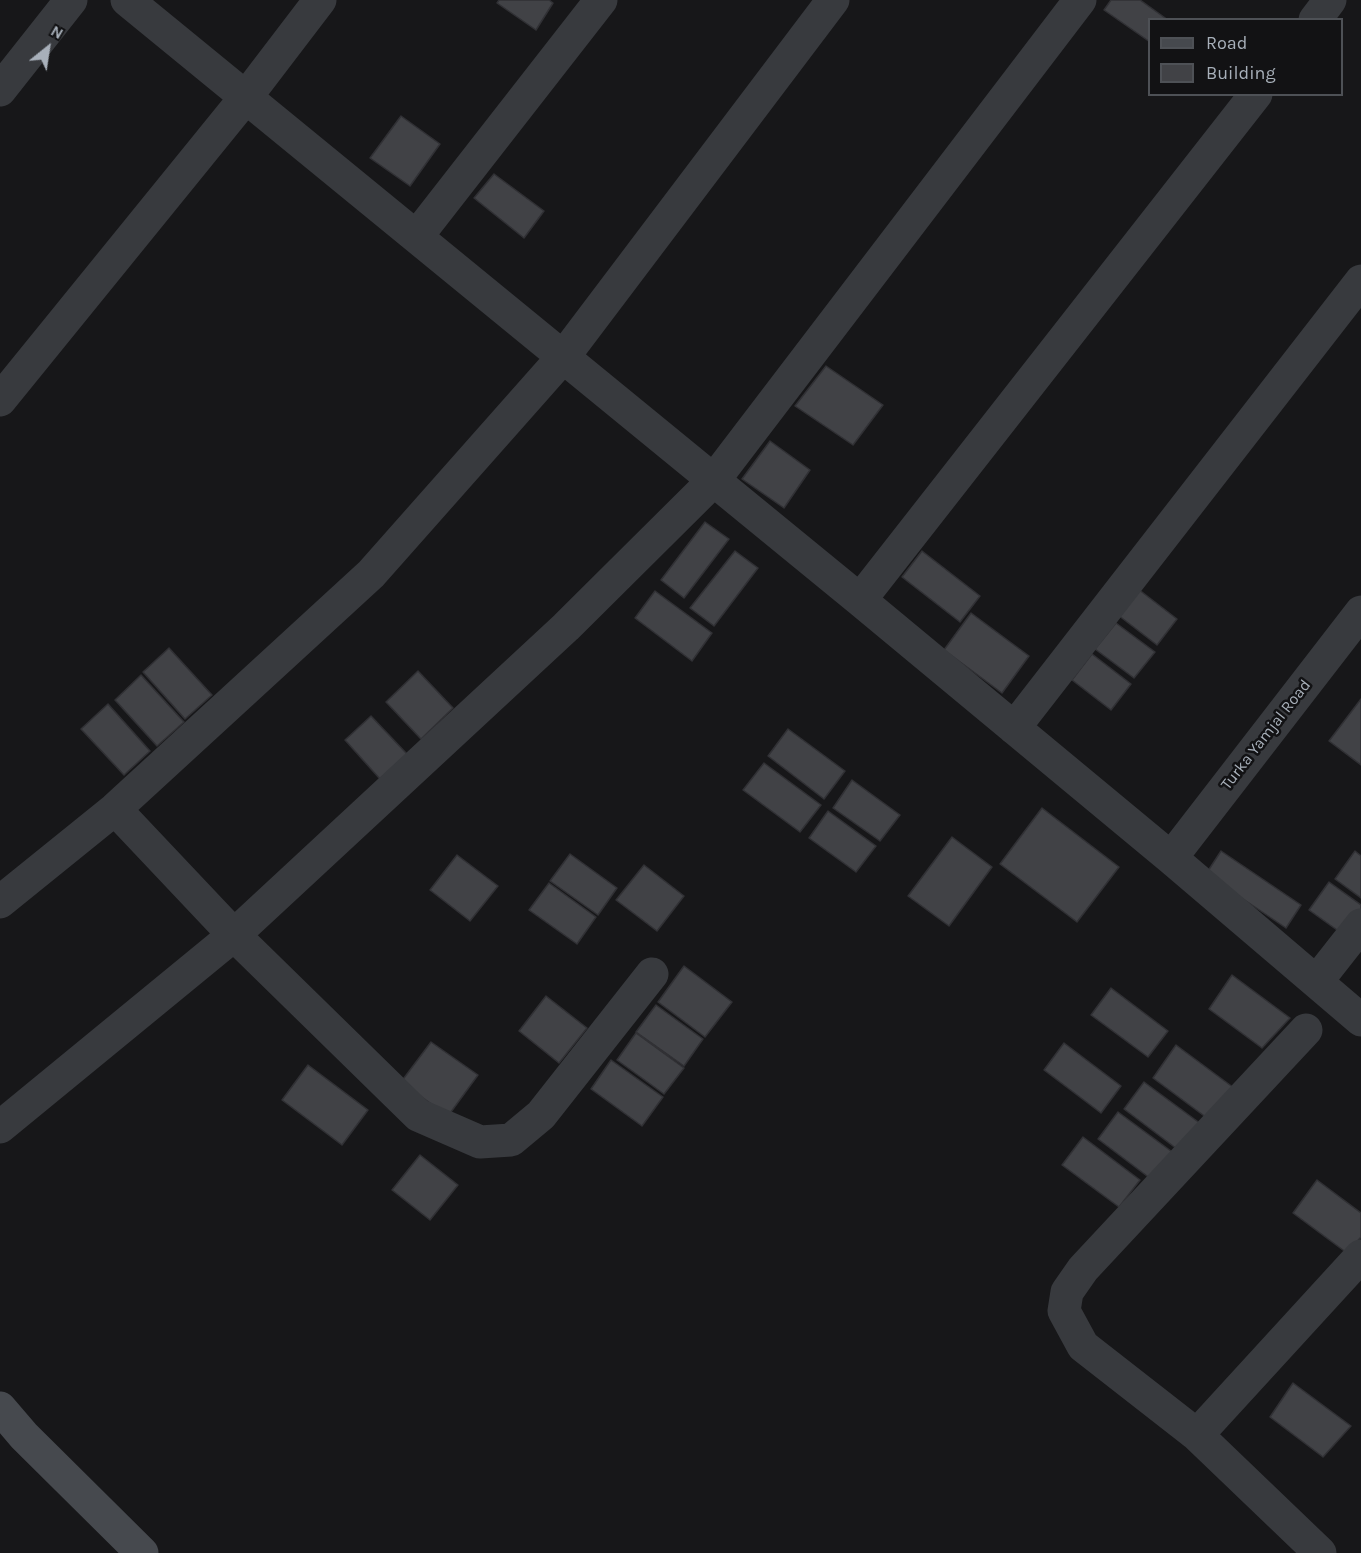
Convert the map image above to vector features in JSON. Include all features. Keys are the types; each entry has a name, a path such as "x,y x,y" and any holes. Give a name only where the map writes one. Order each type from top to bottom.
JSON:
{"main road":[{"path":"0,1408 24,1436 142,1553"}],"street":[{"path":"0,90 71,0"},
{"path":"127,0 860,600 1171,858 1361,1020"},
{"path":"0,400 246,97 320,0"},
{"path":"417,236 601,0"},
{"path":"0,902 115,809 371,574 564,356 833,0"},
{"path":"0,1127 234,934 566,627 714,480 1080,0"},
{"path":"1316,18 1330,0"},
{"path":"860,600 1254,96"},
{"path":"1014,728 1361,281"},
{"name":"Turka Yamjal Road","path":"1171,858 1361,612"},
{"path":"115,809 234,934 418,1114 480,1142 511,1140 541,1115 652,974"},
{"path":"1317,981 1361,925"},
{"path":"1306,1030 1083,1269 1067,1292 1064,1311 1083,1346 1197,1435 1320,1553"},
{"path":"1197,1435 1361,1256"}],"building":[{"path":"499,0 549,0 553,3 536,30 497,3"},
{"path":"1111,0 1140,0 1165,18 1148,18 1148,41 1104,10"},
{"path":"401,116 440,144 410,186 370,158"},
{"path":"494,174 544,211 524,238 474,198"},
{"path":"826,366 883,405 853,445 795,406"},
{"path":"770,441 810,470 784,508 742,479"},
{"path":"705,522 729,539 684,598 661,580"},
{"path":"735,551 758,568 714,626 690,608"},
{"path":"922,551 980,596 960,622 902,577"},
{"path":"1138,589 1177,619 1157,645 1118,615"},
{"path":"655,591 712,633 692,661 635,618"},
{"path":"971,613 1029,656 1002,693 944,650"},
{"path":"1116,623 1155,652 1134,678 1095,649"},
{"path":"169,648 212,695 185,719 143,672"},
{"path":"1092,654 1131,684 1111,710 1072,680"},
{"path":"418,671 453,708 421,739 386,702"},
{"path":"141,675 184,722 157,746 115,700"},
{"path":"1361,699 1361,765 1329,741"},
{"path":"108,704 150,751 124,775 81,729"},
{"path":"371,716 407,754 380,779 345,740"},
{"path":"788,729 845,771 824,799 768,756"},
{"path":"764,763 821,805 800,832 743,790"},
{"path":"852,780 900,815 880,841 833,808"},
{"path":"1042,808 1119,867 1077,922 1000,864"},
{"path":"828,811 876,846 856,872 809,838"},
{"path":"952,837 992,867 949,926 908,896"},
{"path":"1221,851 1301,905 1286,928 1206,874"},
{"path":"1355,851 1361,856 1361,898 1335,879"},
{"path":"570,854 617,888 598,915 550,881"},
{"path":"457,855 498,886 470,921 430,890"},
{"path":"644,865 684,896 657,931 616,900"},
{"path":"1329,882 1361,905 1361,911 1344,935 1309,910"},
{"path":"549,883 596,917 577,944 529,910"},
{"path":"684,966 732,1002 705,1037 658,1002"},
{"path":"1232,975 1290,1018 1262,1048 1209,1009"},
{"path":"1111,988 1168,1031 1148,1057 1091,1015"},
{"path":"546,996 587,1028 559,1063 519,1031"},
{"path":"656,1005 703,1039 684,1066 636,1032"},
{"path":"636,1033 684,1068 664,1094 617,1060"},
{"path":"431,1042 478,1075 448,1116 401,1082"},
{"path":"1064,1043 1121,1086 1101,1113 1044,1070"},
{"path":"1176,1045 1234,1088 1207,1118 1153,1078"},
{"path":"611,1060 663,1097 642,1126 591,1089"},
{"path":"308,1065 368,1110 342,1145 282,1100"},
{"path":"1144,1082 1201,1124 1181,1152 1124,1109"},
{"path":"1118,1112 1175,1154 1155,1182 1098,1139"},
{"path":"1083,1137 1140,1180 1119,1207 1062,1165"},
{"path":"420,1155 458,1185 430,1220 392,1190"},
{"path":"1317,1180 1361,1213 1361,1237 1347,1253 1293,1213"},
{"path":"1293,1383 1351,1426 1323,1457 1270,1417"}]}
